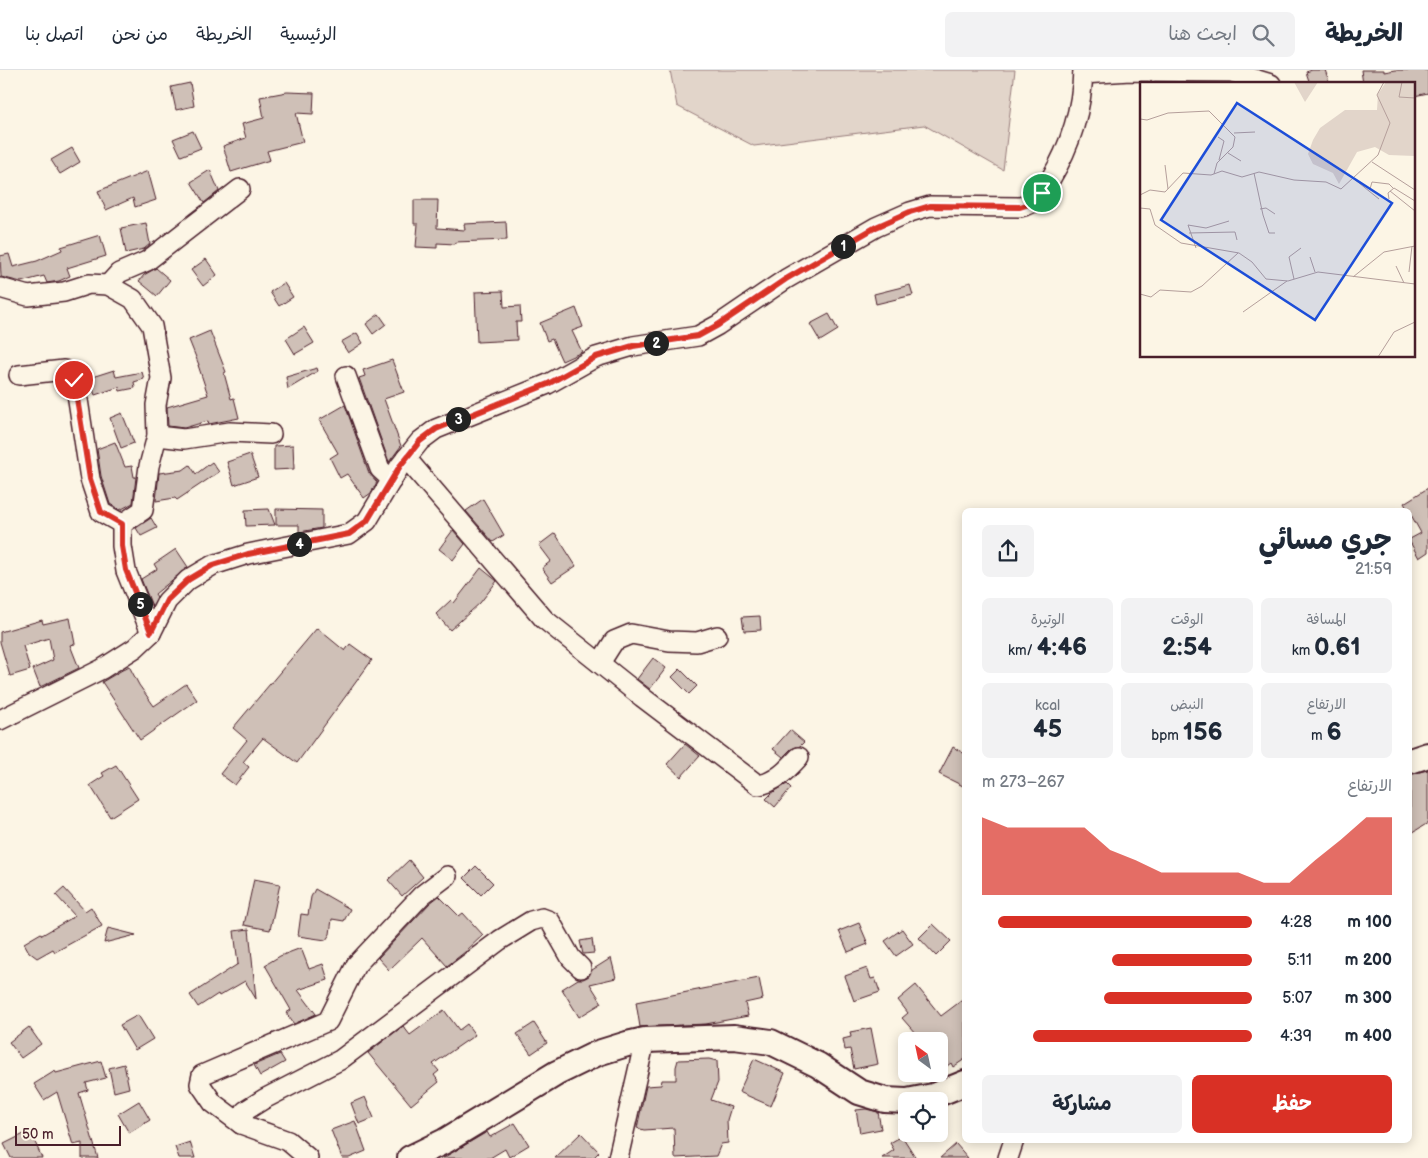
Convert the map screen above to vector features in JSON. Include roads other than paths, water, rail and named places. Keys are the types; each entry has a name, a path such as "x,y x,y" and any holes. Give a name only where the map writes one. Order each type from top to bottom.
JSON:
{"main road":[{"path":"1412,760 1428,755"},
{"path":"410,1158 445,1141 556,1073 598,1053 645,1040 734,1037 771,1042 818,1065 859,1092 885,1100 898,1101"},
{"path":"943,1092 962,1084"}],"street":[{"path":"0,720 102,669 135,648 151,632 167,600 188,580 213,565 248,554 349,534 367,521 406,458 420,441 436,429 548,384 596,357 633,346 698,336 718,325 786,279 876,227 910,212 930,206 1020,207 1032,203 1042,193 1071,141 1079,108 1083,72 1231,71 1265,82"},
{"path":"108,285 119,273 147,261 240,190"},
{"path":"0,288 28,296 64,292 89,284 108,285 133,299 152,326 161,378 156,405 157,436 149,466 143,510 122,524"},
{"path":"19,375 64,370 74,380 93,488 101,512 122,524"},
{"path":"346,376 380,469 392,480"},
{"path":"157,436 184,439 230,432 270,434"},
{"path":"406,458 544,619 758,784 767,784 799,757"},
{"path":"122,524 122,546 126,570 151,632"},
{"path":"600,663 614,640 631,634 670,641 697,642 716,636"},
{"path":"308,1158 288,1141 241,1124 213,1103 200,1084 202,1075 328,1021 356,965 422,895 447,876"},
{"path":"241,1124 245,1110 340,1060 500,940 530,921 542,918 550,921 571,958 581,968"},
{"path":"618,1158 645,1040"},
{"path":"1008,1158 1013,1143"}]}
